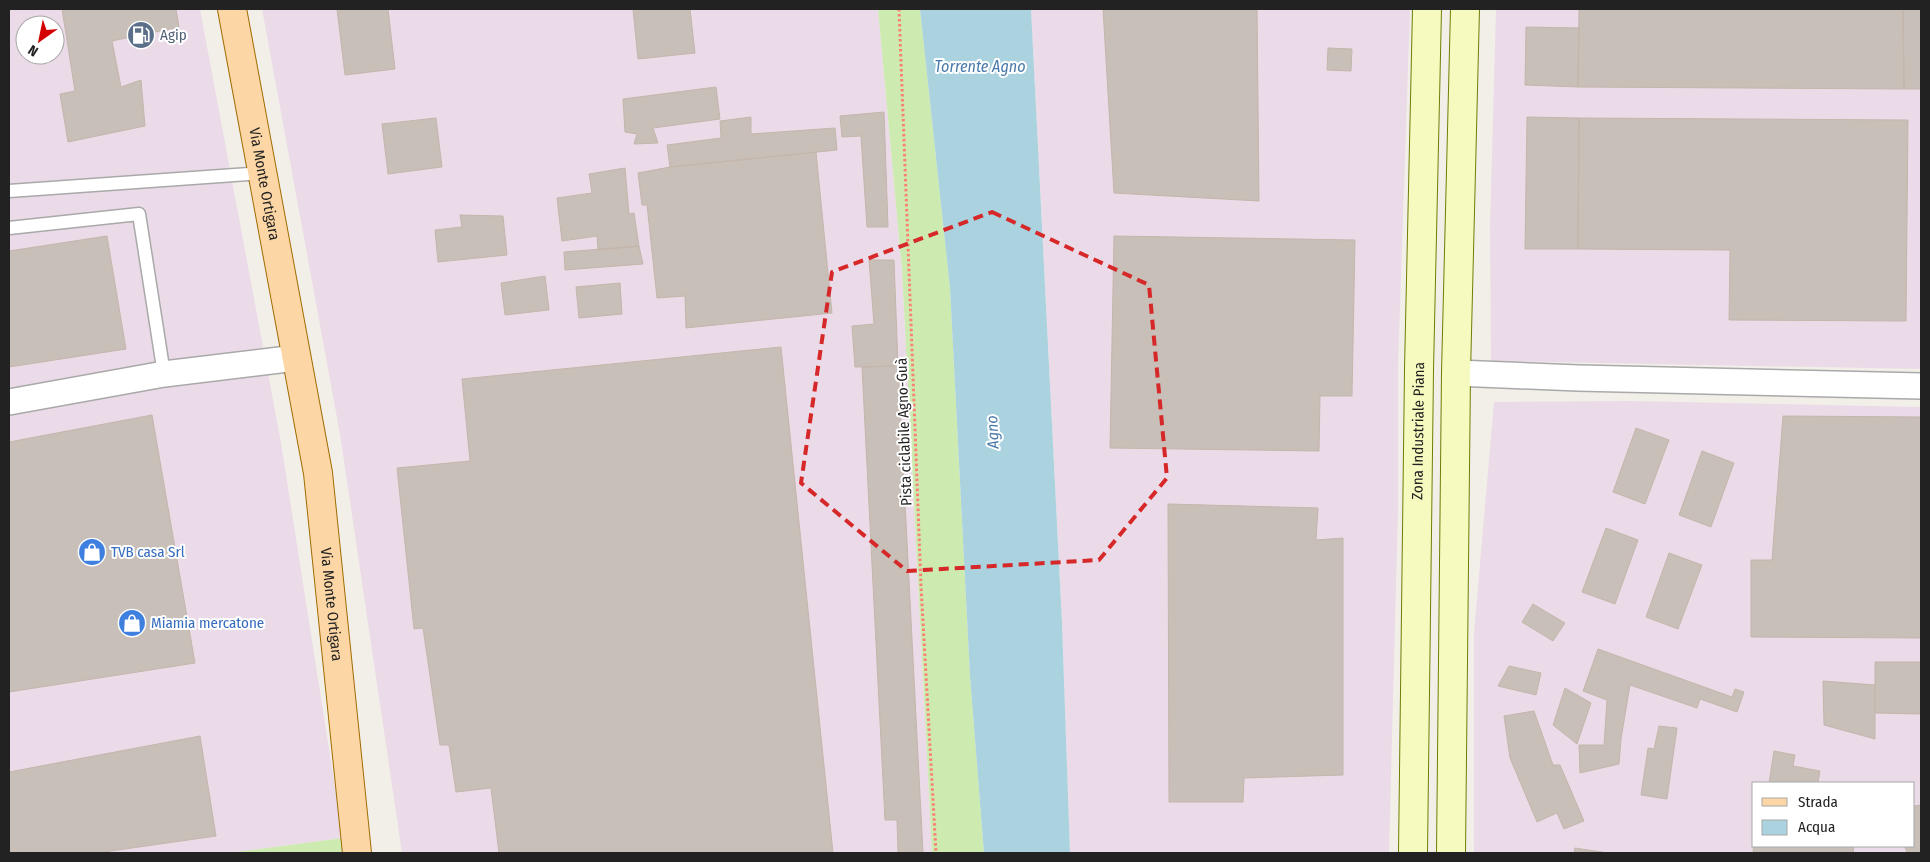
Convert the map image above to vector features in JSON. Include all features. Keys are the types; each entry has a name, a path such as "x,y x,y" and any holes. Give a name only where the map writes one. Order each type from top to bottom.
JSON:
{"main road":[{"name":"Via Monte Ortigara","path":"232,9 318,473 357,853"},
{"name":"Zona Industriale Piana","path":"1413,853 1418,370 1428,9"},
{"path":"1451,853 1456,373 1465,9"}],"street":[{"path":"9,402 164,374 296,358"},
{"path":"1456,373 1578,378 1921,386"}],"lane":[{"path":"9,191 262,173"},
{"path":"9,228 139,214 164,374"}],"path":[{"name":"Pista ciclabile Agno-Guà","path":"899,9 922,586 936,853"}],"highlighted area":[{"path":"992,212 1149,285 1167,478 1099,560 907,571 801,483 832,272"}],"shaded area":[{"path":"9,9 200,9 281,443 343,838 229,853 9,853"},
{"path":"262,9 878,9 902,270 932,853 402,853 340,434"},
{"path":"1031,9 1410,9 1398,365 1398,509 1389,853 1070,853 1062,623"},
{"path":"1496,9 1921,9 1921,369 1491,361 1490,226"},
{"path":"1630,401 1921,407 1921,853 1474,853 1474,633 1494,402"}],"green space":[{"path":"878,9 920,9 950,288 970,676 984,853 932,853 902,270"},
{"path":"343,838 345,853 229,853"}],"water":[{"name":"Torrente Agno","path":"920,9 1031,9 1062,623 1070,853 984,853 970,676 950,288"}],"building":[{"path":"62,9 176,9 179,27 112,41 121,87 141,80 145,126 68,142 60,94 75,91 65,28 65,15 63,15"},
{"path":"337,9 388,9 395,69 345,75"},
{"path":"633,9 690,9 695,53 638,59"},
{"path":"1103,9 1257,9 1259,201 1114,193"},
{"path":"1579,9 1903,9 1904,89 1578,87"},
{"path":"1903,9 1921,9 1921,89 1904,89"},
{"path":"1526,27 1579,28 1578,87 1525,85"},
{"path":"1328,48 1352,49 1351,71 1327,70"},
{"path":"716,87 720,119 653,128 658,143 634,144 637,134 625,132 623,99"},
{"path":"884,112 888,227 867,227 861,136 842,137 840,116"},
{"path":"751,117 751,134 835,128 837,150 670,167 667,145 721,138 720,121"},
{"path":"1527,117 1579,118 1578,249 1525,249"},
{"path":"436,118 442,167 388,174 382,124"},
{"path":"1579,118 1908,120 1906,321 1729,320 1730,250 1578,249"},
{"path":"816,152 832,313 686,328 685,296 657,298 647,205 642,205 638,173 670,167"},
{"path":"625,168 629,214 634,213 639,246 598,250 597,236 562,241 557,198 592,193 589,174"},
{"path":"460,215 503,216 507,255 438,262 435,230 462,227"},
{"path":"107,236 126,349 9,367 9,251"},
{"path":"1114,236 1355,240 1352,396 1320,396 1319,451 1110,448"},
{"path":"639,246 643,264 565,270 564,252"},
{"path":"869,260 894,260 898,366 855,367 852,326 874,324"},
{"path":"545,276 549,310 505,315 501,283"},
{"path":"620,283 622,314 579,318 576,287"},
{"path":"781,347 833,853 499,853 491,788 456,792 449,745 440,745 423,628 414,629 397,468 470,461 462,379"},
{"path":"898,366 923,853 898,853 897,820 885,820 862,367"},
{"name":"TVB casa Srl","path":"152,415 195,663 9,692 9,442"},
{"path":"1783,416 1921,417 1921,638 1751,637 1751,560 1772,560"},
{"path":"1636,428 1669,440 1645,504 1613,492"},
{"path":"1702,451 1734,463 1711,527 1679,515"},
{"path":"1168,504 1318,508 1316,540 1343,538 1343,775 1244,778 1243,802 1169,802"},
{"path":"1606,528 1638,540 1615,604 1582,592"},
{"path":"1669,553 1702,565 1678,629 1646,617"},
{"path":"1533,604 1565,623 1553,641 1522,622"},
{"path":"1598,649 1732,697 1735,689 1744,692 1737,712 1700,699 1697,708 1630,685 1619,764 1580,773 1579,745 1604,745 1607,700 1583,691"},
{"path":"1875,662 1921,662 1921,714 1875,713"},
{"path":"1509,666 1541,673 1536,695 1498,686"},
{"path":"1823,681 1875,685 1875,739 1824,725"},
{"path":"1565,688 1591,703 1577,744 1553,725"},
{"path":"1534,711 1553,765 1560,765 1584,821 1564,829 1557,813 1537,822 1510,758 1504,716"},
{"path":"1659,726 1677,728 1667,799 1641,795 1648,748 1654,749"},
{"path":"200,736 216,836 97,853 9,853 9,772"},
{"path":"1774,751 1795,755 1793,766 1820,771 1818,782 1769,782"},
{"path":"1921,805 1921,853 1907,853 1905,847 1915,847 1915,806"},
{"path":"1754,847 1854,847 1853,853 1753,853"},
{"path":"1575,848 1608,853 1574,853"}],"place":[{"name":"Agip","path":"141,35"},
{"name":"TVB casa Srl","path":"92,552"},
{"name":"Miamia mercatone","path":"132,623"}],"water label":[{"name":"Agno","path":"992,432"}]}
